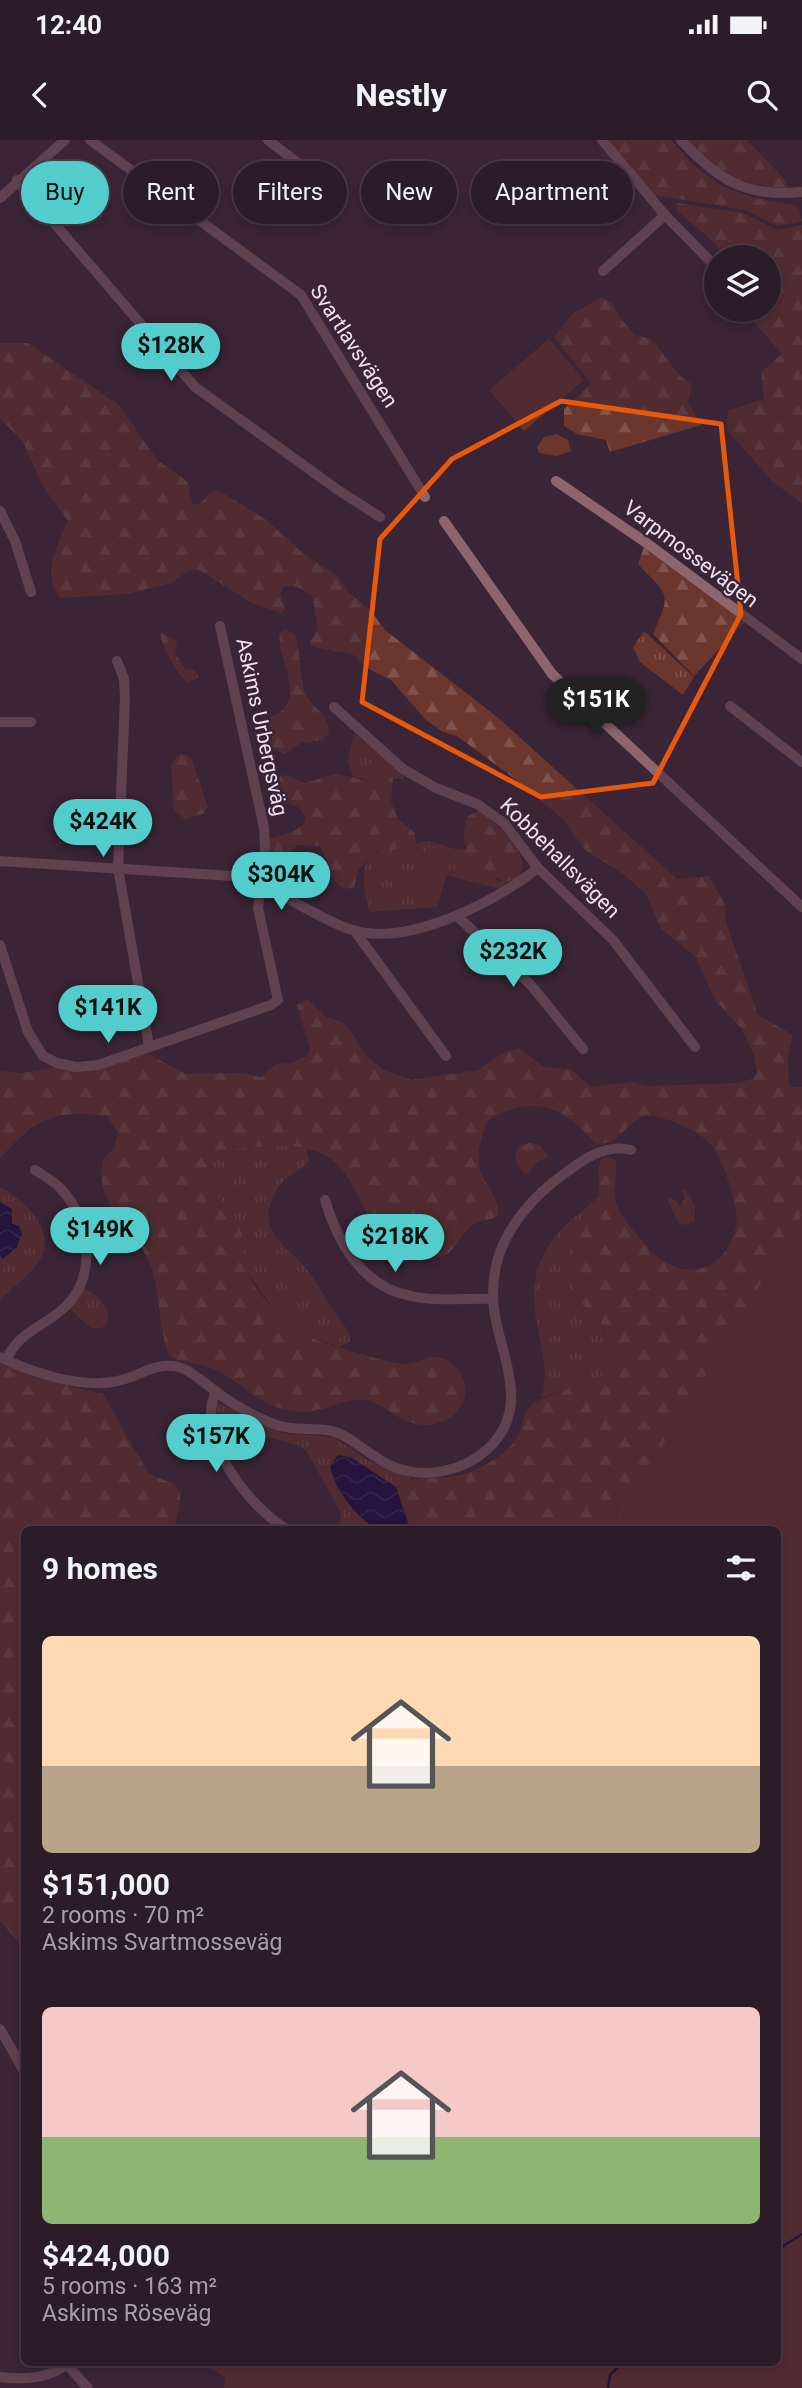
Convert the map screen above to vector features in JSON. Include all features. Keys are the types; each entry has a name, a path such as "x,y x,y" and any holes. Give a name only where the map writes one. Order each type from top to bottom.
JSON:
{"street":[{"path":"0,198 17,180 65,140"},
{"name":"Svartlavsvägen","path":"90,140 301,295 425,497"},
{"path":"268,140 295,161"},
{"path":"602,140 665,215 704,255"},
{"path":"681,140 708,169 733,184 768,193 802,192"},
{"path":"17,180 195,387 338,491 380,517"},
{"path":"603,271 665,215"},
{"name":"Varpmossevägen","path":"556,481 648,544 802,659"},
{"path":"0,512 15,541 31,592"},
{"path":"444,521 552,674 802,907"},
{"name":"Askims Urbergsväg","path":"149,1046 271,1005 278,1000 262,933 259,884 265,849 264,828 220,626"},
{"path":"1,951 28,1032 38,1050 50,1061 76,1067 92,1066 149,1046 118,868 125,698 124,680 117,661"},
{"path":"730,706 802,762"},
{"name":"Kobbehallsvägen","path":"334,707 403,769 495,816 538,868 613,940 695,1048"},
{"path":"0,722 31,722"},
{"path":"0,861 222,874 259,884 354,930 401,930 457,916 503,893 538,868"},
{"path":"457,916 530,984 583,1049"},
{"path":"354,930 446,1056"},
{"path":"35,1170 60,1187 78,1213 86,1240 85,1265 78,1290 70,1302 20,1337 3,1358 58,1377 103,1383 126,1379 160,1367 177,1367 193,1374 215,1392 259,1418 286,1429 340,1434 371,1457 398,1469 426,1473 453,1469 487,1450 499,1435 508,1416 511,1390 496,1332 493,1299 496,1266 502,1248 520,1218 540,1193 594,1155 616,1148 631,1150"},
{"path":"324,1200 346,1251 360,1268 388,1288 421,1298 493,1299"},
{"path":"215,1392 208,1420 228,1465 257,1507 283,1526"},
{"path":"0,2029 21,2066"},
{"path":"0,2377 33,2377 63,2366"},
{"path":"70,2366 88,2388"}],"highlighted area":[{"path":"561,401 721,424 741,614 653,783 541,797 362,702 380,539 452,459"}],"green space":[{"path":"607,140 671,140 693,165 722,186 754,198 798,206 802,221 778,226 745,210 654,195 633,170 633,161 625,161"},
{"path":"687,140 747,140 784,179 789,189 758,185 733,176 711,162"},
{"path":"677,203 743,213 777,230 802,225 802,503 773,482 727,430 728,411 764,399 761,373 782,354 754,322 781,322 781,245 716,245 676,210"},
{"path":"602,297 613,304 635,335 649,338 656,344 677,373 692,385 688,403 701,425 610,452 606,440 577,434 564,426 564,409 591,383 554,337 572,314"},
{"path":"549,339 584,380 524,431 489,390"},
{"path":"0,343 28,343 119,405 157,460 188,482 192,503 199,505 210,492 218,490 265,519 305,555 337,575 348,592 371,611 385,630 496,716 677,879 709,876 725,905 726,922 758,1015 793,1035 788,1056 789,1087 802,1087 802,2388 781,2366 781,1526 409,1526 396,1487 411,1480 456,1476 478,1469 511,1445 519,1434 528,1409 535,1402 604,1374 613,1353 598,1316 580,1303 574,1292 573,1248 585,1209 599,1196 598,1167 603,1157 616,1161 615,1199 620,1211 656,1256 682,1269 709,1265 720,1257 730,1245 737,1220 730,1186 713,1147 688,1128 658,1117 639,1118 613,1140 595,1143 571,1120 546,1107 518,1107 503,1112 487,1121 479,1154 481,1172 497,1203 498,1216 476,1223 449,1253 434,1258 401,1252 385,1241 342,1170 327,1157 292,1146 251,1147 220,1154 210,1164 202,1179 236,1219 241,1231 247,1271 259,1292 278,1313 312,1337 340,1348 405,1364 428,1358 443,1358 454,1365 462,1375 465,1394 459,1410 446,1420 429,1425 406,1421 378,1404 365,1400 303,1412 275,1407 214,1369 169,1355 152,1269 104,1191 101,1176 103,1159 114,1148 118,1132 107,1116 72,1114 46,1120 24,1134 0,1158 0,1071 21,1073 146,1053 186,1074 240,1073 261,1077 276,1064 291,1063 307,1056 310,1048 297,1005 308,999 326,1017 340,1021 349,1028 367,1057 384,1070 411,1080 478,1070 501,1054 518,1048 544,1067 570,1069 592,1087 631,1082 648,1086 739,1083 754,1078 757,1073 754,1055 742,1029 715,1000 696,957 660,928 646,894 623,874 585,850 563,819 511,776 457,736 443,732 426,720 391,680 369,669 354,655 315,647 309,643 318,629 312,596 302,589 283,587 280,594 285,609 281,613 252,603 199,570 188,571 171,583 127,594 60,598 54,589 51,570 68,521 43,486 23,442 0,418"},
{"path":"557,434 568,440 571,451 557,456 539,453 537,447 544,437"},
{"path":"645,544 746,621 694,676 653,634 665,602 661,590 638,564"},
{"path":"285,629 295,634 304,690 326,719 329,733 323,740 301,743 284,754 264,742 255,728 258,722 279,713 287,705 290,696 280,641 280,632"},
{"path":"644,631 694,677 683,695 640,662 633,647"},
{"path":"160,632 177,641 175,652 185,669 194,670 199,677 188,683 184,680 166,651"},
{"path":"354,733 404,775 403,779 388,776 370,781 353,776 348,761"},
{"path":"183,754 191,757 208,807 203,814 185,819 174,810 171,766 177,756"},
{"path":"335,774 369,781 388,776 393,779 391,802 398,819 415,833 416,844 403,849 377,851 358,870 354,888 340,886 335,881 320,846 297,845 290,852 293,885 285,889 271,874 270,839 301,826 304,816 298,807 278,800 274,792 278,777 285,775 305,783"},
{"path":"479,811 505,834 520,856 523,866 520,875 510,881 499,879 485,870 466,847 464,835 468,816"},
{"path":"425,841 466,849 498,881 509,881 500,889 446,875 452,854 415,896 439,903 437,907 369,912 364,871 370,857 377,851 403,849"},
{"path":"428,847 452,854 439,903 415,897"},
{"path":"531,1143 541,1146 549,1157 538,1161 526,1175 518,1166 515,1154 521,1145"},
{"path":"248,1147 306,1148 309,1161 277,1189 268,1217 276,1238 311,1275 350,1334 350,1342 339,1347 303,1333 273,1308 247,1272 235,1217 202,1179 208,1167 225,1152"},
{"path":"0,1187 18,1198 34,1215 44,1235 45,1245 42,1256 33,1268 0,1300 0,1256 3,1259 17,1247 19,1226 12,1224 12,1214 0,1202"},
{"path":"685,1189 695,1206 695,1220 686,1225 678,1223 667,1198 675,1200 682,1209 682,1201 686,1199 681,1191"},
{"path":"585,1209 573,1248 574,1292 580,1303 597,1315 613,1354 604,1374 588,1383 542,1397 545,1370 535,1309 535,1282 542,1257 556,1235"},
{"path":"802,1215 802,2388 224,2388 225,2377 206,2366 781,2366 781,1526 614,1526"},
{"path":"84,1289 98,1297 104,1305 108,1320 102,1328 91,1328 70,1309"},
{"path":"0,1362 33,1377 103,1394 148,1473 174,1484 181,1494 175,1526 21,1526 21,1945 0,1921"},
{"path":"221,1404 281,1433 334,1437 369,1461 412,1478 396,1487 344,1455 338,1488 366,1521 375,1526 340,1526 341,1513 307,1452 300,1446 262,1435 214,1412 216,1405"}],"water":[{"path":"0,1202 12,1209 12,1224 19,1226 22,1234 17,1247 3,1259 0,1256"},
{"path":"338,1455 352,1458 396,1487 409,1526 373,1526 365,1521 342,1494 330,1466"}],"waterway":[{"path":"781,2247 802,2234"},
{"path":"608,2388 610,2375 619,2366"}]}
